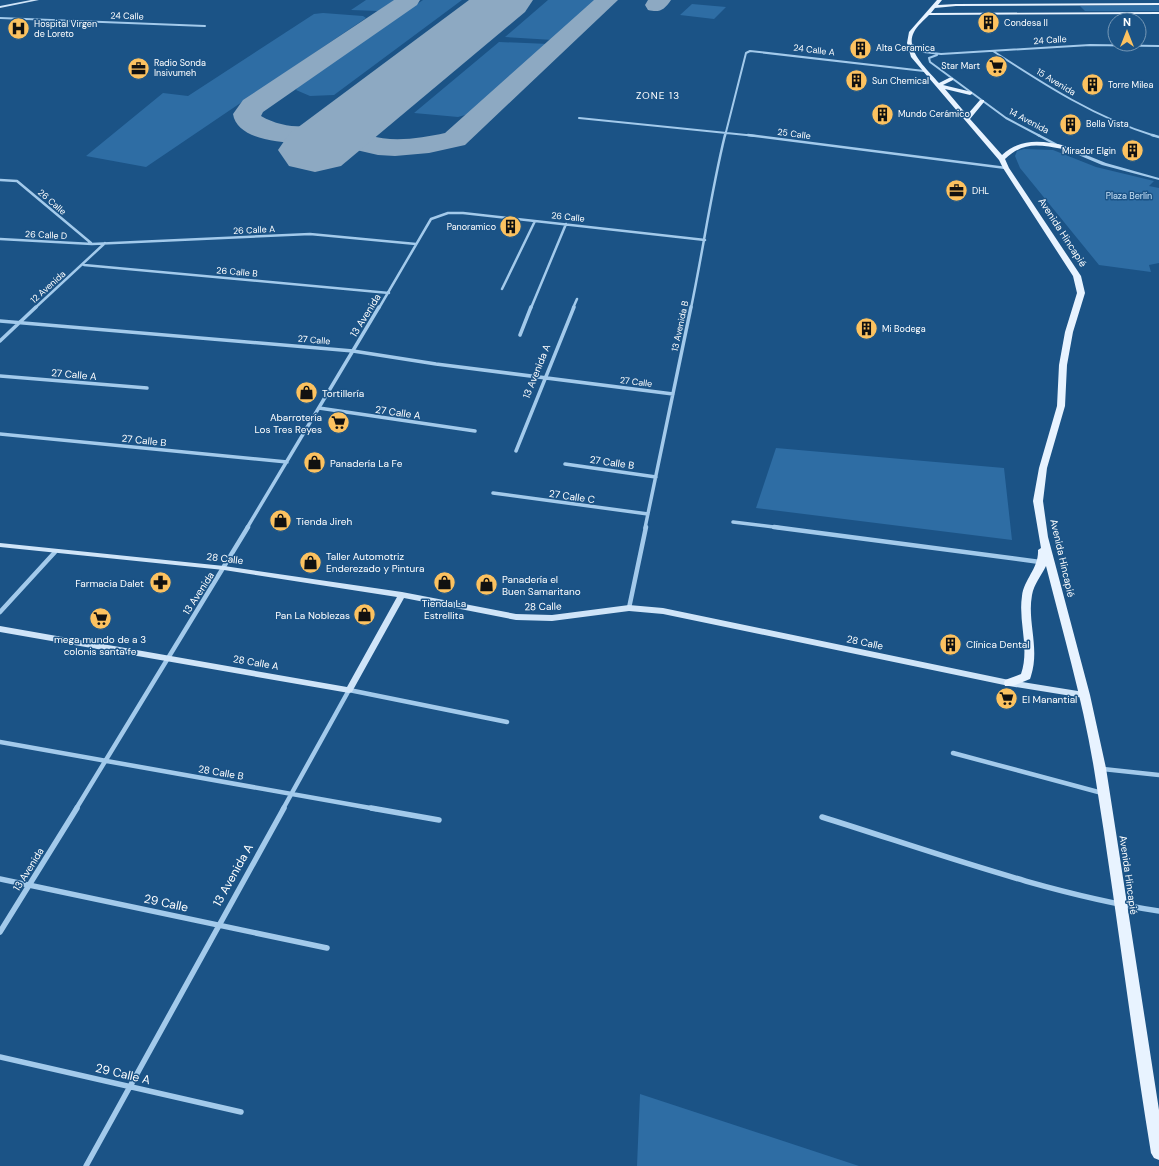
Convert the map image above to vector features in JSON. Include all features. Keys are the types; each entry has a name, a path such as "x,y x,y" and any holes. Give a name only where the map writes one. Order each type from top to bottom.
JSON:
{"main road":[{"path":"0,7 37,0"},
{"path":"910,43 911,32 940,0 956,6"},
{"path":"933,7 1159,4"},
{"path":"1073,5 1081,12"},
{"path":"928,14 1081,12 1159,13"},
{"name":"Avenida Hincapié","path":"910,43 914,57 924,71 968,118 1002,159 1006,168 1077,276 1080,286 1081,293 1069,332 1063,365 1061,406 1043,468 1038,501 1044,540 1084,695 1100,768 1159,1153"},
{"path":"938,86 951,79"},
{"path":"938,86 970,93"},
{"path":"968,118 982,102"},
{"path":"1002,159 1010,149 1023,144 1036,143 1063,148"},
{"path":"1009,683 1026,676 1030,665 1026,618 1027,595 1033,578 1043,562 1044,540"},
{"name":"28 Calle","path":"0,545 55,552 224,568 402,595 516,617 538,618 629,608 663,611 1009,683 1084,695"},
{"name":"13 Avenida A","path":"349,690 402,595"},
{"name":"28 Calle A","path":"0,629 349,690"}],"street":[{"name":"24 Calle","path":"0,18 205,26"},
{"name":"24 Calle","path":"910,43 924,52 942,54 1090,45 1159,46"},
{"name":"24 Calle A","path":"750,50 924,71"},
{"name":"13 Avenida B","path":"629,608 705,240 716,165 746,53 750,50"},
{"name":"15 Avenida","path":"993,51 1050,88 1087,108 1159,137"},
{"name":"24 Calle","path":"929,58 942,54"},
{"name":"14 Avenida","path":"929,58 933,65 951,79 982,102 1022,127 1063,148 1108,165 1159,179"},
{"name":"25 Calle","path":"579,118 726,132 1006,168"},
{"name":"26 Calle","path":"0,180 17,181 92,244"},
{"name":"26 Calle","path":"431,219 441,214 455,212 705,240"},
{"name":"13 Avenida","path":"0,932 106,760 167,657 224,568 389,293 431,219"},
{"path":"502,289 535,221"},
{"path":"520,335 566,224"},
{"name":"26 Calle A","path":"92,244 310,234 416,244"},
{"name":"26 Calle D","path":"0,239 92,244"},
{"name":"12 Avenida","path":"0,341 84,265 106,243"},
{"name":"26 Calle B","path":"84,265 389,293"},
{"name":"13 Avenida A","path":"516,451 544,378 577,299"},
{"name":"27 Calle","path":"0,321 353,351 436,364 673,394"},
{"name":"27 Calle A","path":"0,376 147,388"},
{"name":"27 Calle A","path":"319,408 475,431"},
{"name":"27 Calle B","path":"0,434 287,462"},
{"name":"27 Calle B","path":"565,464 656,476"},
{"name":"27 Calle C","path":"492,493 648,514"},
{"path":"733,522 1043,562"},
{"path":"0,612 55,552"},
{"name":"13 Avenida A","path":"86,1166 349,690"},
{"name":"28 Calle A","path":"349,690 507,722"},
{"name":"28 Calle B","path":"0,742 439,820"},
{"path":"953,753 1104,793"},
{"path":"1100,768 1159,775"},
{"path":"822,817 1020,878 1120,905 1159,911"},
{"name":"29 Calle","path":"0,879 327,948"},
{"name":"29 Calle A","path":"0,1057 241,1112"}],"green space":[{"path":"366,0 395,0 378,11 351,10"},
{"path":"423,0 462,0 334,95 310,96 296,90 298,87"},
{"path":"548,0 597,0 553,40 505,37"},
{"path":"692,4 726,7 714,19 680,15"},
{"path":"1159,5 1159,11 1085,11 1080,6"},
{"path":"323,13 363,16 366,18 146,167 86,156 163,93 188,96 314,14"},
{"path":"499,42 549,44 473,113 458,117 414,113"},
{"name":"Plaza Berlín","path":"1024,149 1053,150 1096,167 1154,181 1149,186 1159,188 1159,263 1149,265 1151,272 1099,265 1020,168 1015,156 1017,151"},
{"path":"776,448 1004,468 1012,540 756,508"},
{"path":"640,1094 859,1166 637,1166"}],"taxiway":[{"path":"409,0 253,106 247,114 248,120 269,131 292,135 317,134 340,130 349,138 362,143 378,146 412,146 455,139 607,0"},
{"path":"656,5 660,0"}],"runway":[{"path":"315,150 505,0"}],"place":[{"name":"Condesa II","path":"989,23"},
{"name":"Hospital Virgen de Loreto","path":"18,29"},
{"name":"Alta Ceramica","path":"860,48"},
{"name":"Star Mart","path":"996,66"},
{"name":"Radio Sonda Insivumeh","path":"138,68"},
{"name":"Sun Chemical","path":"856,81"},
{"name":"Torre Milea","path":"1092,85"},
{"name":"Mundo Cerámico","path":"883,114"},
{"name":"Bella Vista","path":"1071,124"},
{"name":"Mirador Elgin","path":"1132,151"},
{"name":"DHL","path":"956,191"},
{"name":"Panoramico","path":"511,227"},
{"name":"Mi Bodega","path":"866,329"},
{"name":"Tortillería","path":"306,393"},
{"name":"Abarrotería Los Tres Reyes","path":"338,423"},
{"name":"Panadería La Fe","path":"315,463"},
{"name":"Tienda Jireh","path":"281,521"},
{"name":"Taller Automotriz Enderezado y Pintura","path":"311,562"},
{"name":"Farmacia Dalet","path":"160,583"},
{"name":"Tienda La Estrellita","path":"444,583"},
{"name":"Panadería el Buen Samaritano","path":"486,585"},
{"name":"Pan La Noblezas","path":"365,615"},
{"name":"mega mundo de a 3 colonis santa fe","path":"100,619"},
{"name":"Clínica Dental","path":"950,644"},
{"name":"El Manantial","path":"1007,699"}],"district":[{"name":"ZONE 13","path":"658,95"}]}
